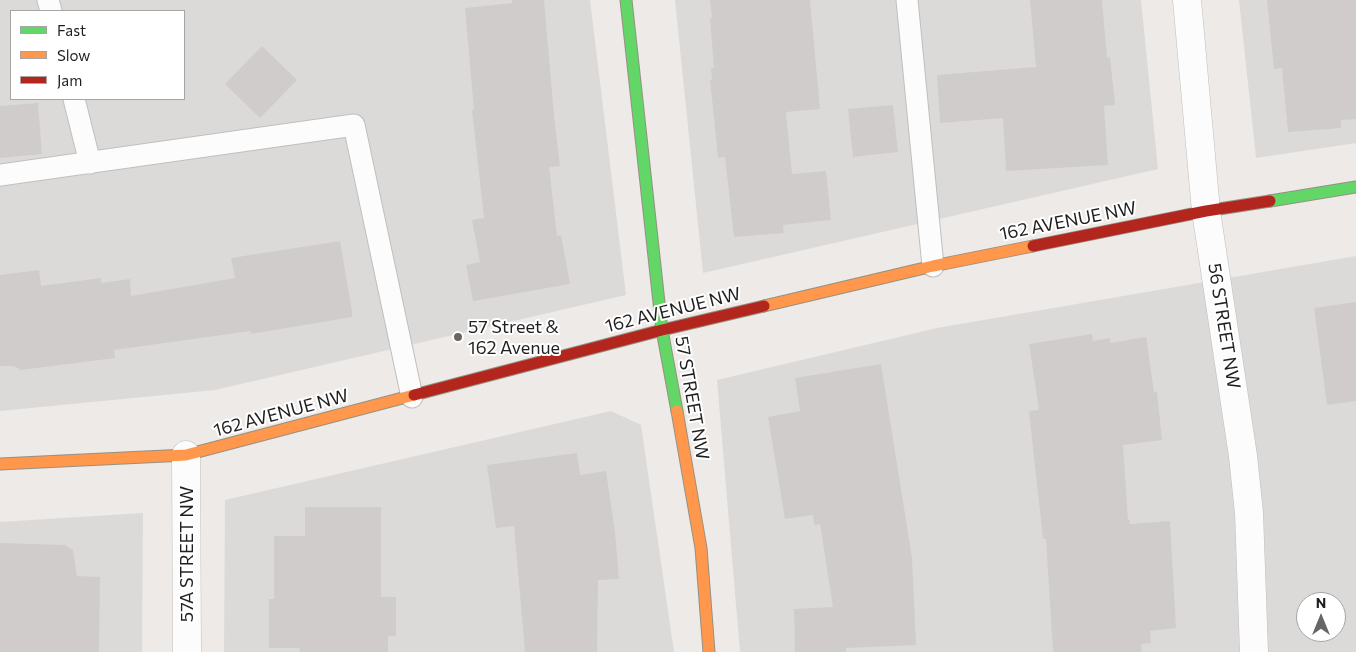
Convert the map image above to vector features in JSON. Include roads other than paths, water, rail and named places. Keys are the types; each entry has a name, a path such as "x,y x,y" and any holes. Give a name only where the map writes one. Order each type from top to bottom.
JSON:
{"street":[{"name":"57 STREET NW","path":"626,0 662,330 700,548 709,652"},
{"name":"56 STREET NW","path":"1187,0 1206,211 1244,456 1249,513 1254,652"},
{"name":"162 AVENUE NW","path":"0,464 186,455 662,330 933,266 1206,211 1356,187"},
{"name":"57A STREET NW","path":"186,455 187,652"}],"lane":[{"path":"907,0 933,266"},
{"path":"74,100 90,162"},
{"path":"0,175 354,126 412,397"}],"place":[{"name":"57 Street & 162 Avenue","path":"458,337"}]}
